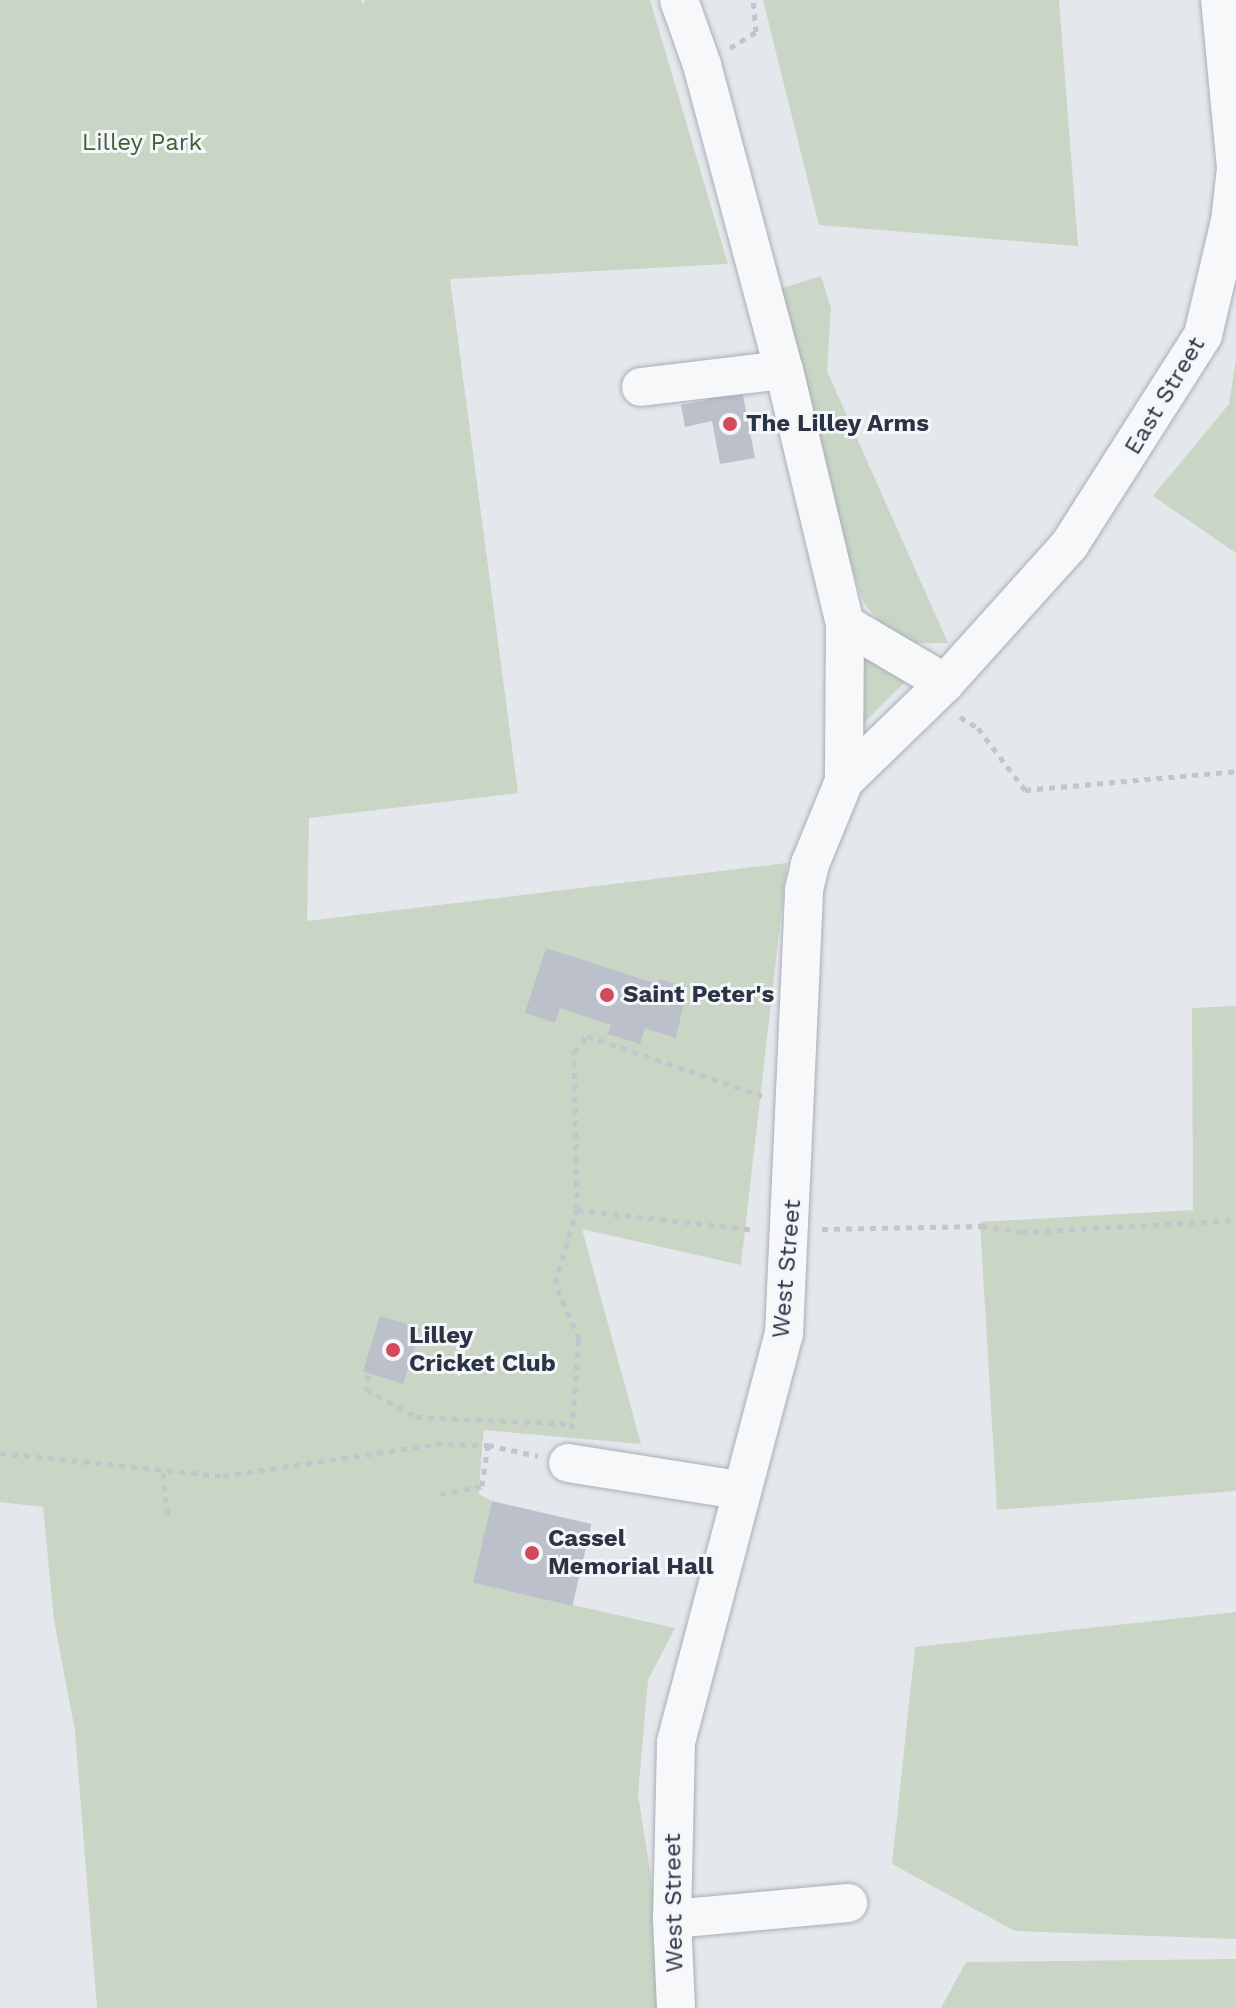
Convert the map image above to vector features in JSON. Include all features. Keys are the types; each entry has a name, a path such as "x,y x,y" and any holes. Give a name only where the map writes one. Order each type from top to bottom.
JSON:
{"street":[{"path":"679,0 702,65 784,370 845,624 844,781"},
{"name":"East Street","path":"937,690 1070,544 1203,335 1230,221 1236,168 1220,0"},
{"path":"641,387 784,370"},
{"path":"845,624 937,690"},
{"name":"West Street","path":"676,2008 672,1919 676,1742 739,1490 784,1334 798,1108 804,890 817,839 844,781 937,690"},
{"path":"568,1463 739,1490"},
{"path":"672,1919 848,1903"}],"path":[{"path":"702,65 756,32 753,0"},
{"path":"937,690 978,728 1025,790 1236,771"},
{"path":"368,1375 366,1389 416,1417 572,1424 579,1339 555,1283 577,1210 574,1052 587,1036 798,1108"},
{"path":"577,1210 744,1230 981,1226 1021,1232 1236,1220"},
{"path":"0,1453 163,1473 223,1476 436,1444 488,1445 568,1463"},
{"path":"440,1494 482,1486 488,1445"},
{"path":"163,1473 168,1519"}],"green space":[{"name":"Lilley Park","path":"0,0 361,0 364,4 365,0 650,0 728,264 450,279 518,793 309,818 307,921 787,863 741,1265 582,1229 641,1444 484,1430 479,1494 492,1501 475,1583 675,1628 648,1680 638,1795 664,1959 664,2008 97,2008 75,1731 54,1620 43,1507 0,1502"},
{"path":"763,0 1059,0 1078,246 819,225"},
{"path":"821,276 831,308 827,371 948,643 914,643 885,629 864,603 845,549 773,291"},
{"path":"1236,359 1236,553 1153,496 1229,404"},
{"path":"861,647 911,676 857,730"},
{"path":"1236,1006 1236,1491 997,1510 980,1222 1193,1210 1192,1008"},
{"path":"1236,1612 1236,1939 1015,1931 892,1864 915,1647"},
{"path":"1236,1959 1236,2008 941,2008 966,1962"}],"building":[{"name":"The Lilley Arms","path":"741,385 755,458 720,464 712,421 685,427 681,405 707,400 705,392"},
{"name":"Saint Peter's","path":"546,948 657,984 659,979 687,988 676,1038 645,1028 640,1044 608,1034 611,1025 560,1008 555,1023 525,1013"},
{"name":"Lilley Cricket Club","path":"380,1316 420,1328 403,1384 363,1371"},
{"name":"Cassel Memorial Hall","path":"492,1501 591,1524 572,1606 473,1583"}],"place":[{"name":"The Lilley Arms","path":"730,424"},
{"name":"Saint Peter's","path":"607,995"},
{"name":"Lilley Cricket Club","path":"393,1350"},
{"name":"Cassel Memorial Hall","path":"532,1553"}]}
